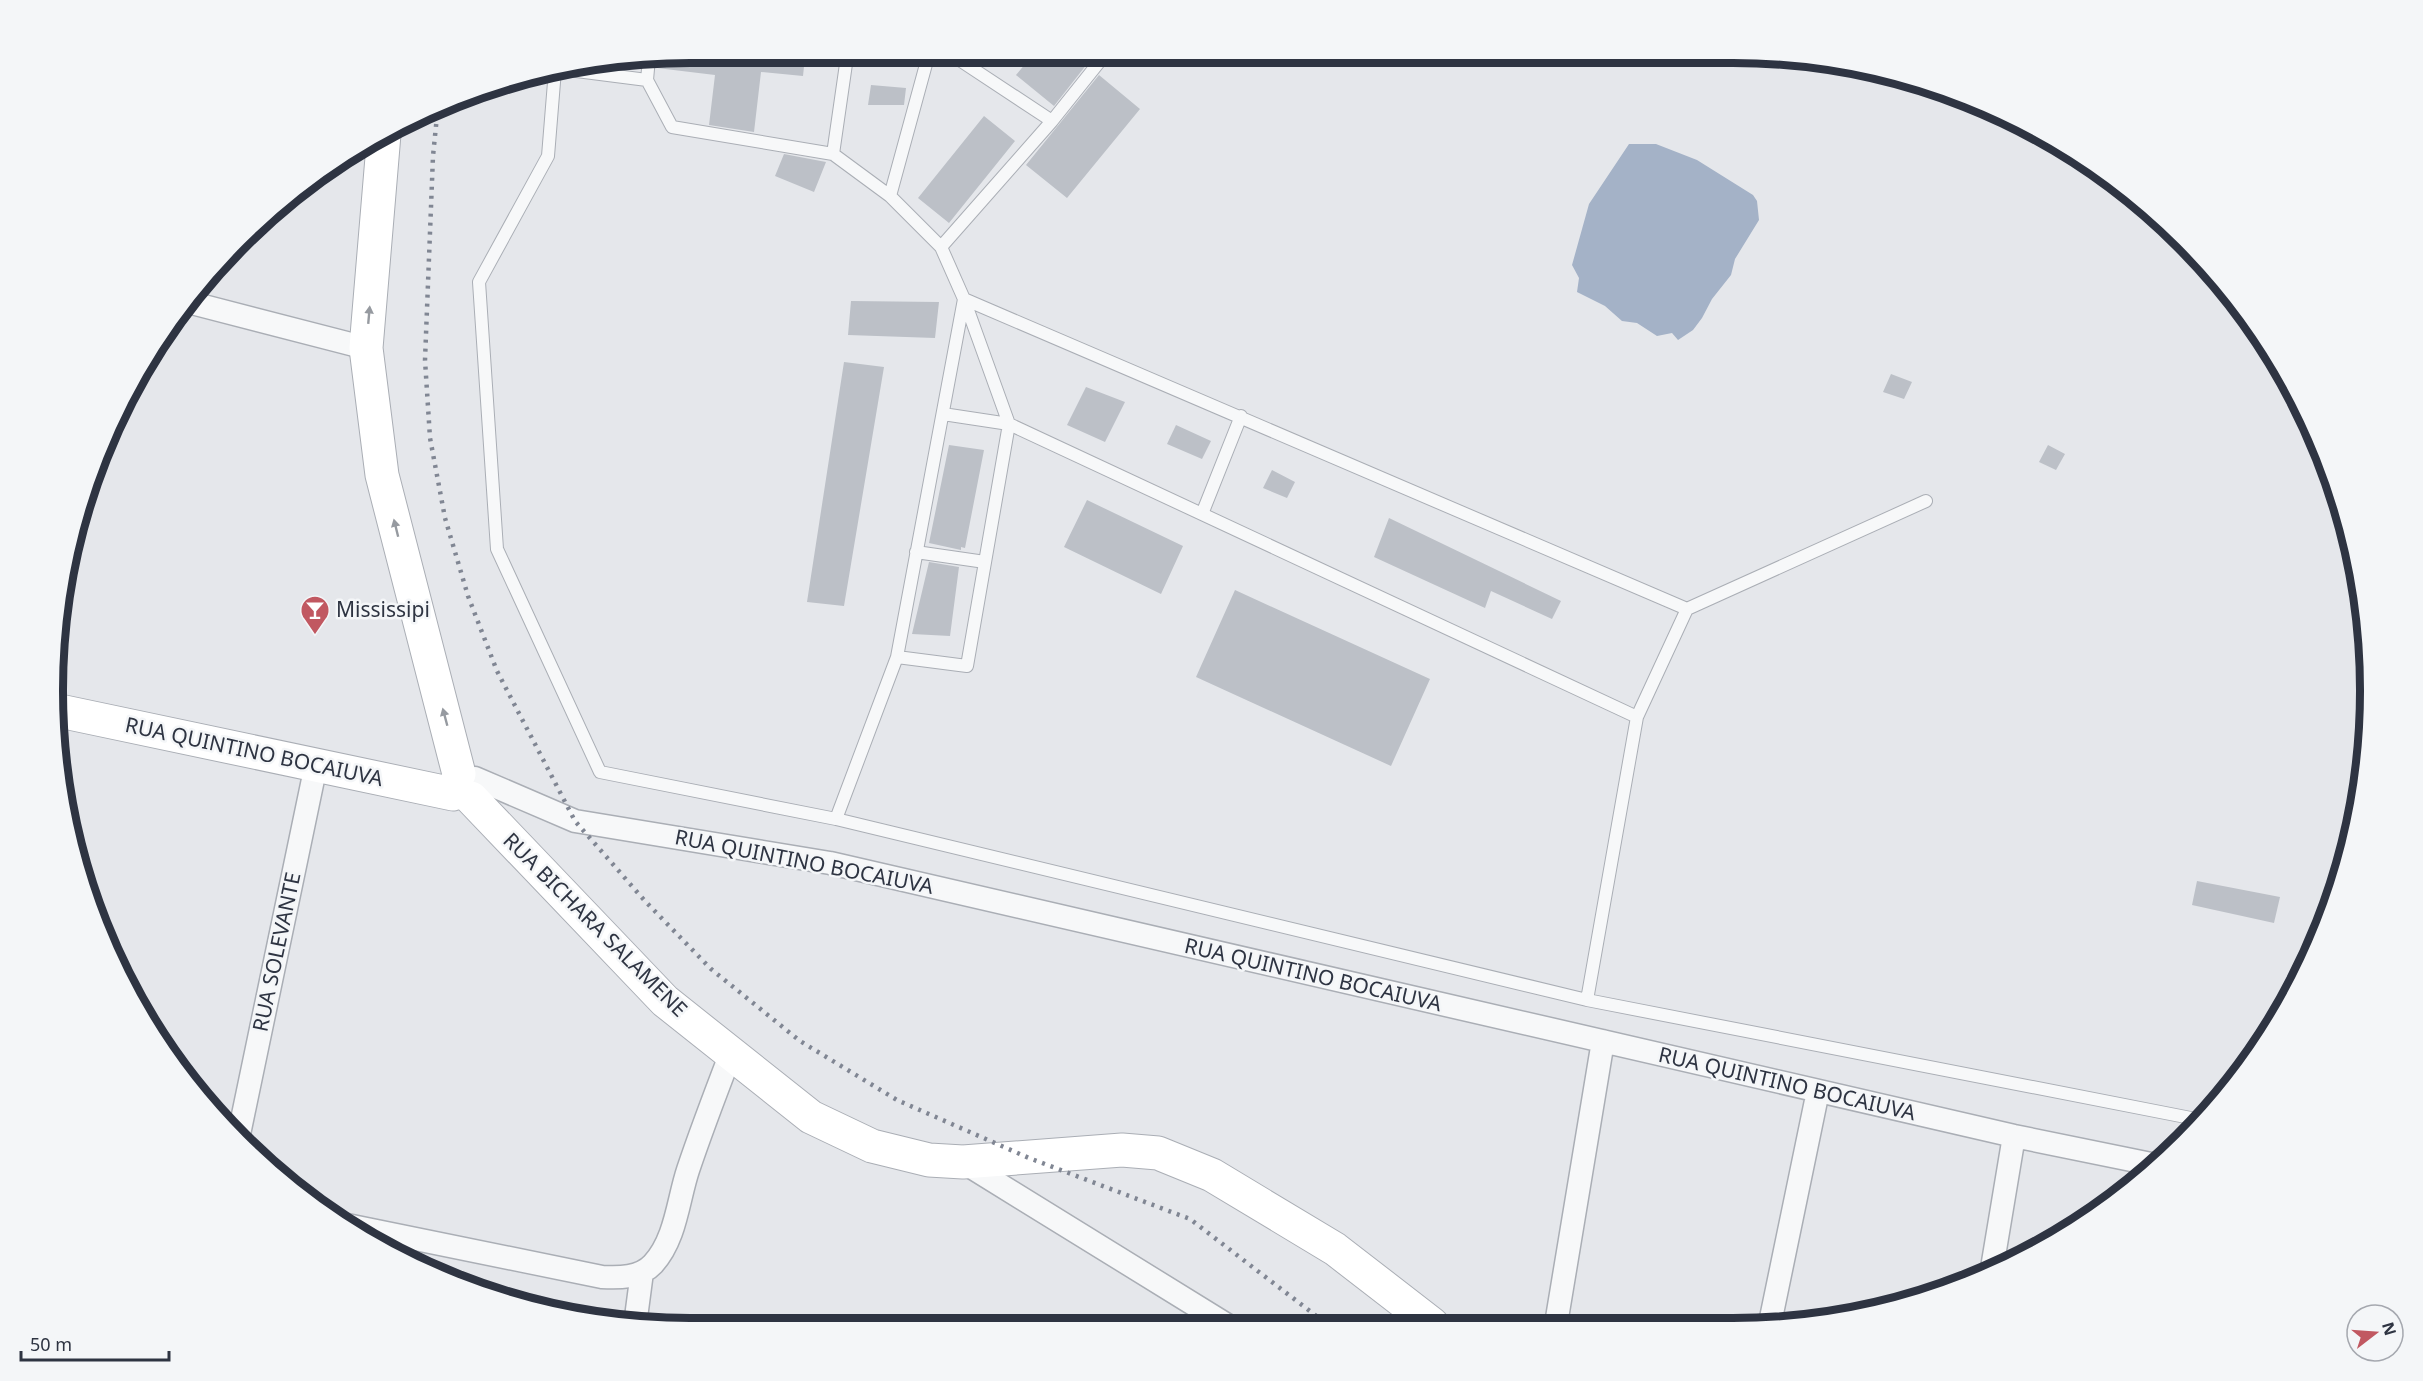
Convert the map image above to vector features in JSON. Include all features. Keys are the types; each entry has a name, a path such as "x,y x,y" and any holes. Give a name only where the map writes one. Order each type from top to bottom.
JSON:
{"main road":[{"name":"RUA BICHARA SALAMENE","path":"383,144 366,348 382,475 465,786 665,1001 811,1117 862,1141 929,1160 963,1161 1122,1150 1158,1153 1212,1175 1335,1249 1423,1318"},
{"name":"RUA QUINTINO BOCAIUVA","path":"64,712 316,765 465,786"}],"street":[{"path":"197,304 366,348"},
{"name":"RUA SOLEVANTE","path":"240,1127 316,765"},
{"name":"RUA QUINTINO BOCAIUVA","path":"465,786 575,821 830,863 2014,1137 2145,1163"},
{"path":"1557,1318 1603,1041"},
{"path":"372,1231 602,1277 620,1278 642,1272 659,1257 670,1235 688,1170 731,1053"},
{"path":"1771,1317 1818,1091"},
{"path":"1993,1261 2014,1137"},
{"path":"963,1161 1216,1318"},
{"path":"636,1316 642,1272"}],"lane":[{"path":"833,154 847,63"},
{"path":"890,196 926,63"},
{"path":"964,63 1052,121"},
{"path":"941,246 1052,121 1098,63"},
{"path":"648,64 647,80 672,127 833,154 890,196 941,246 964,298 1009,424 967,666 897,657"},
{"path":"585,72 647,80"},
{"path":"554,78 548,156 479,282 497,549 600,772 836,819 1587,1000 2191,1118"},
{"path":"836,819 897,657 964,298"},
{"path":"964,298 1687,609"},
{"path":"943,414 1009,424 1637,717"},
{"path":"1202,514 1241,416"},
{"path":"1587,1000 1637,717 1687,609 1926,501"},
{"path":"916,552 985,562"}],"water":[{"path":"1629,144 1656,144 1697,160 1753,195 1757,201 1759,220 1735,259 1731,275 1712,299 1693,330 1678,340 1672,333 1657,336 1637,323 1622,321 1605,306 1577,292 1579,278 1572,265 1589,204"}],"building":[{"path":"804,63 803,76 761,72 754,132 709,125 715,75 657,68 657,64"},
{"path":"1026,63 1087,64 1054,106 1016,75"},
{"path":"1099,75 1140,109 1067,198 1026,165"},
{"path":"871,85 906,88 904,105 868,105"},
{"path":"984,116 1015,141 949,223 918,198"},
{"path":"784,154 826,162 814,192 775,176"},
{"path":"851,301 939,302 935,338 848,335"},
{"path":"844,362 884,367 844,606 807,602"},
{"path":"1891,374 1912,382 1904,399 1883,392"},
{"path":"1086,387 1125,402 1105,442 1067,425"},
{"path":"1176,425 1211,441 1202,459 1167,444"},
{"path":"949,445 984,450 965,548 961,547 961,550 929,543"},
{"path":"2048,445 2065,454 2056,470 2039,462"},
{"path":"1272,470 1295,482 1287,498 1263,488"},
{"path":"1087,500 1183,546 1161,594 1064,547"},
{"path":"1389,518 1561,601 1552,619 1491,591 1485,608 1374,557"},
{"path":"929,562 959,567 950,636 912,634"},
{"path":"1235,590 1430,679 1391,766 1196,677"},
{"path":"2197,881 2280,897 2274,923 2192,905"}],"railway":[{"path":"437,117 433,156 425,360 430,438 445,518 468,596 497,671 575,821 645,901 711,969 800,1041 897,1100 1029,1158 1190,1219 1319,1318"}],"place":[{"name":"Mississipi","path":"315,636"}]}
